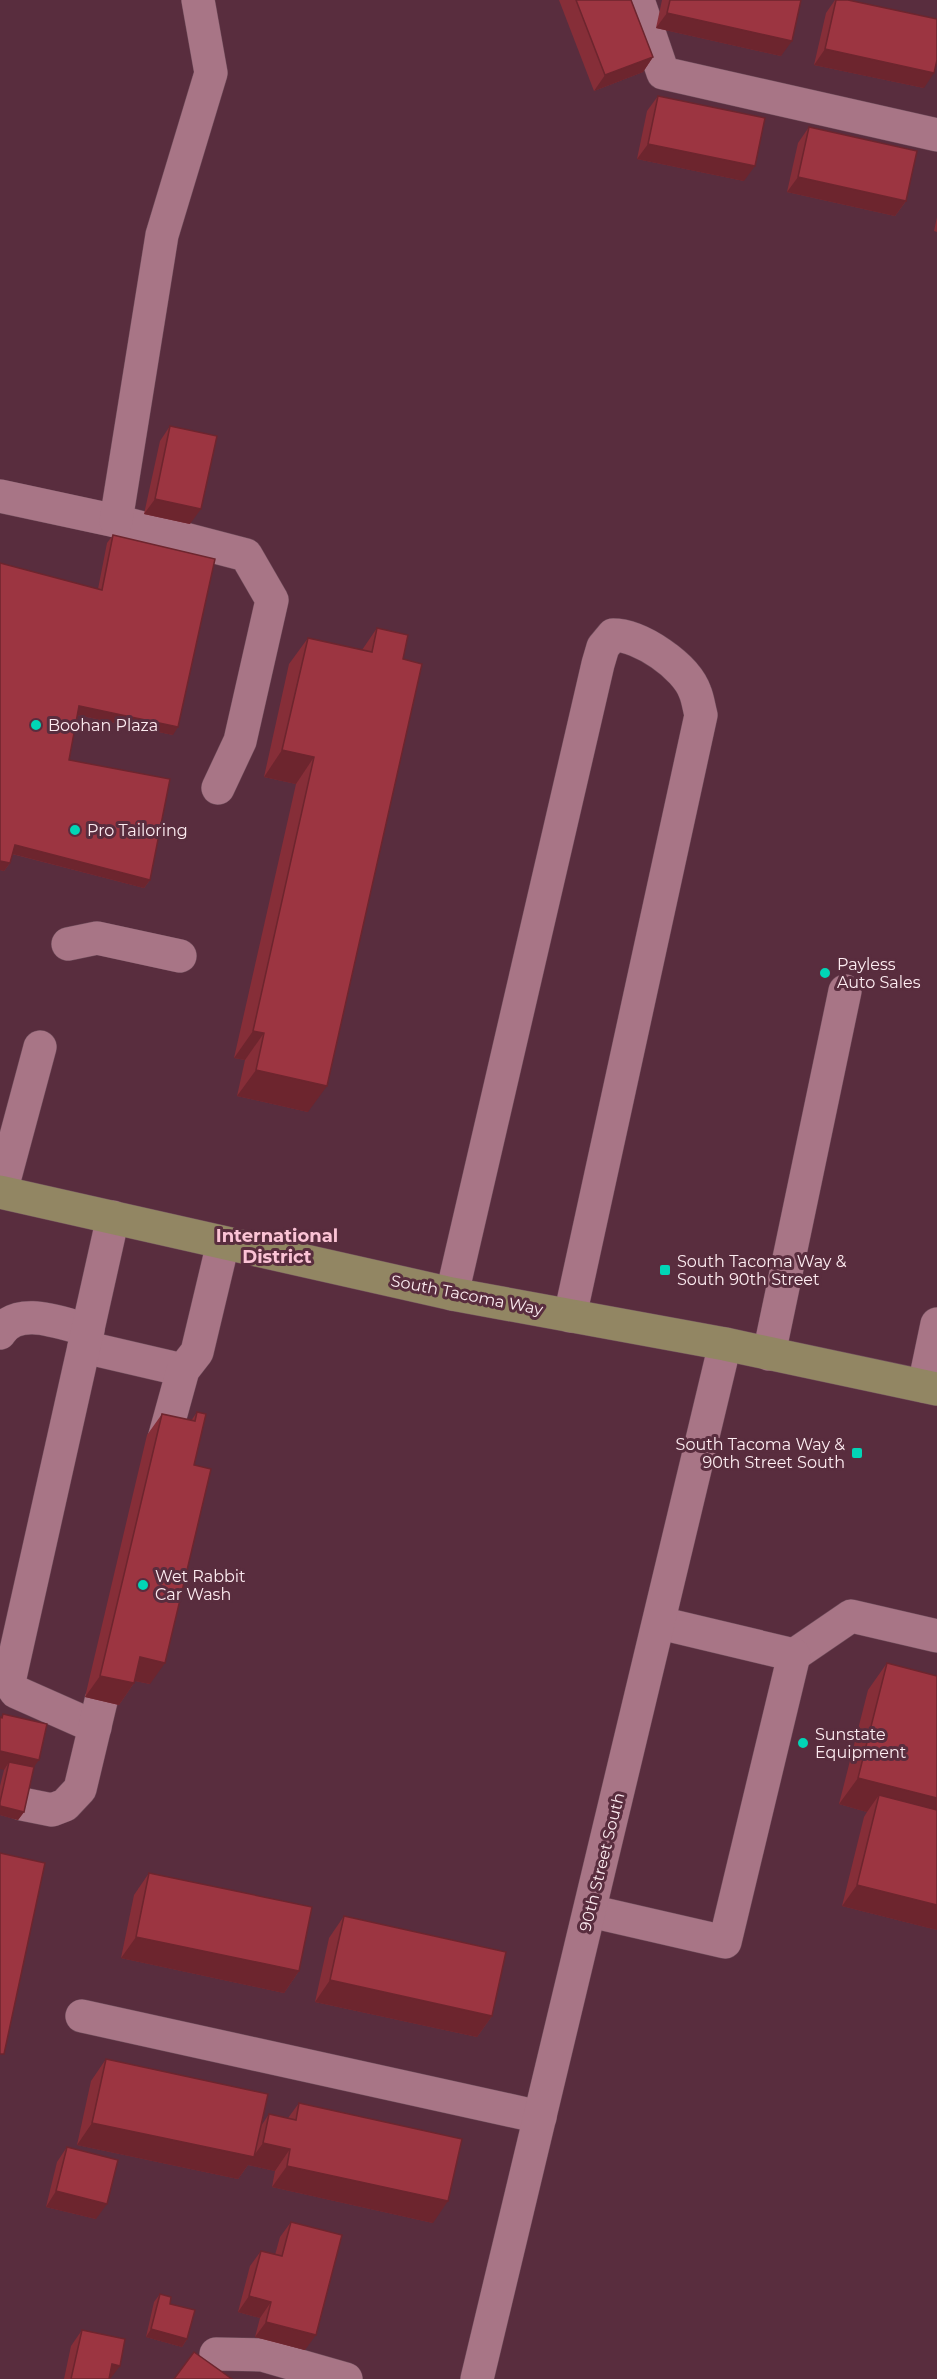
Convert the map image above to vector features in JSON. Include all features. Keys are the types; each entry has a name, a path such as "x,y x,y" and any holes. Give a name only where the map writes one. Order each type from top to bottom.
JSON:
{"main road":[{"name":"South Tacoma Way","path":"1,1192 452,1294 725,1344 930,1387"}],"street":[{"path":"116,521 162,235 211,73 198,0"},
{"path":"638,0 663,73 937,135"},
{"path":"0,496 116,521 246,555 273,600 240,741 218,788"},
{"path":"452,1294 598,664 603,647 613,635 627,635 643,642 673,663 695,690 700,716 570,1316"},
{"path":"68,944 97,938 180,956"},
{"path":"769,1354 845,991"},
{"path":"1,1192 40,1047"},
{"path":"22,1804 52,1810 65,1806 80,1789 98,1714 16,1692 9,1682 113,1217"},
{"path":"164,1439 183,1371 197,1352 223,1243"},
{"path":"0,1333 4,1326 18,1319 35,1318 86,1339 183,1371"},
{"path":"930,1387 937,1324"},
{"name":"90th Street South","path":"477,2379 660,1623 725,1344"},
{"path":"590,1911 725,1942 794,1655 850,1616 937,1636"},
{"path":"660,1623 794,1655"},
{"path":"82,2016 540,2117"},
{"path":"216,2354 262,2355 346,2379"}],"building":[{"path":"576,0 631,0 653,57 605,75"},
{"path":"670,0 801,0 792,41 667,13"},
{"path":"836,0 848,0 937,19 937,60 934,73 825,49"},
{"path":"658,96 765,118 755,166 648,144"},
{"path":"809,127 917,151 906,201 798,177"},
{"path":"170,426 217,436 201,509 155,499"},
{"name":"Boohan Plaza","path":"113,535 215,559 178,727 79,706 69,760 170,779 150,880 15,845 10,863 0,861 0,563 102,590"},
{"path":"377,628 408,635 403,659 422,664 327,1086 256,1070 264,1033 253,1031 314,757 282,750 308,638 372,652"},
{"name":"Wet Rabbit Car Wash","path":"197,1412 206,1414 194,1465 211,1469 165,1663 140,1657 134,1683 100,1676 162,1414 195,1421"},
{"path":"887,1663 937,1676 937,1798 858,1778"},
{"path":"3,1714 47,1724 39,1760 0,1751 0,1717 2,1718"},
{"path":"9,1762 34,1767 24,1812 0,1806"},
{"path":"879,1795 937,1810 937,1905 857,1885"},
{"path":"0,1853 45,1863 4,2054 0,2054"},
{"path":"149,1873 312,1907 299,1971 136,1937"},
{"path":"344,1916 506,1952 492,2016 330,1980"},
{"path":"106,2059 268,2094 254,2157 92,2123"},
{"path":"299,2103 462,2139 448,2201 287,2166 290,2149 263,2143 269,2114 296,2120"},
{"path":"67,2147 118,2160 107,2204 56,2191"},
{"path":"291,2222 342,2235 316,2335 266,2322 271,2302 249,2296 261,2251 282,2256"},
{"path":"160,2294 171,2297 170,2304 195,2310 187,2339 151,2329"},
{"path":"82,2330 125,2339 120,2366 112,2364 109,2379 71,2379"},
{"path":"194,2352 232,2379 174,2379"}],"place":[{"name":"Boohan Plaza","path":"36,725"},
{"name":"Pro Tailoring","path":"75,830"},
{"name":"Payless Auto Sales","path":"825,973"},
{"name":"South Tacoma Way & South 90th Street","path":"665,1270"},
{"name":"South Tacoma Way & 90th Street South","path":"857,1453"},
{"name":"Wet Rabbit Car Wash","path":"143,1585"},
{"name":"Sunstate Equipment","path":"803,1743"}],"district":[{"name":"International District","path":"277,1246"}]}
